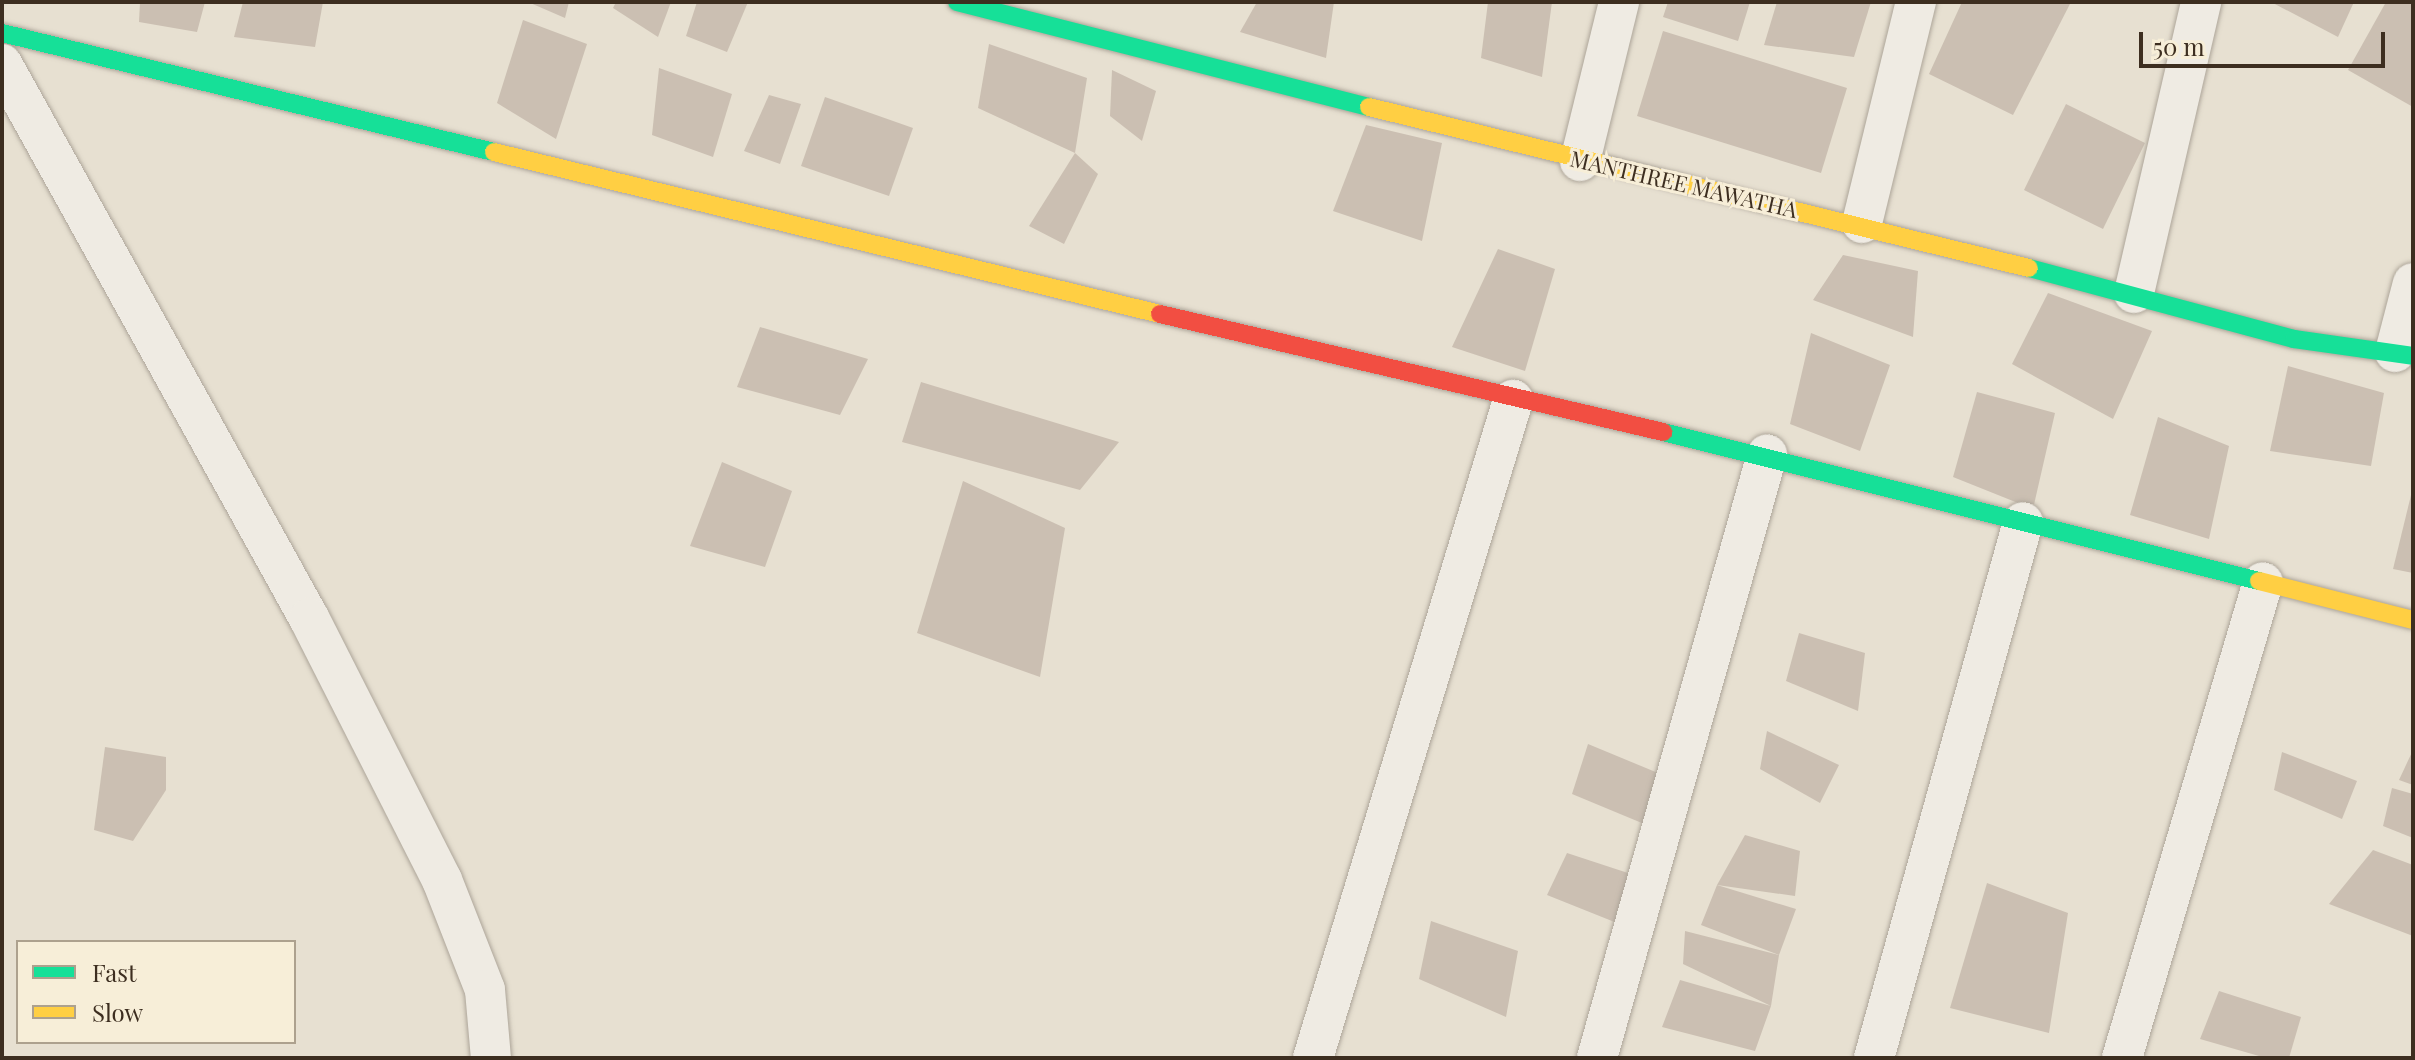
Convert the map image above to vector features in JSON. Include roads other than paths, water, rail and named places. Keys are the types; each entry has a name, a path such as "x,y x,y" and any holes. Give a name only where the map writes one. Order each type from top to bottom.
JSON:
{"street":[{"name":"MANTHREE MAWATHA","path":"957,2 1580,161 1862,223 2134,293 2294,339 2404,354"},
{"path":"1580,161 1619,2"},
{"path":"1862,223 1916,2"},
{"path":"2134,293 2201,2"},
{"path":"2,33 1513,400 1767,455 2413,620"},
{"path":"2,64 309,618 442,880 485,990 491,1058"},
{"path":"2404,354 2413,283"},
{"path":"1313,1058 1513,400"},
{"path":"1597,1058 1767,455"},
{"path":"1874,1058 2023,522"},
{"path":"2122,1058 2263,582"}]}
